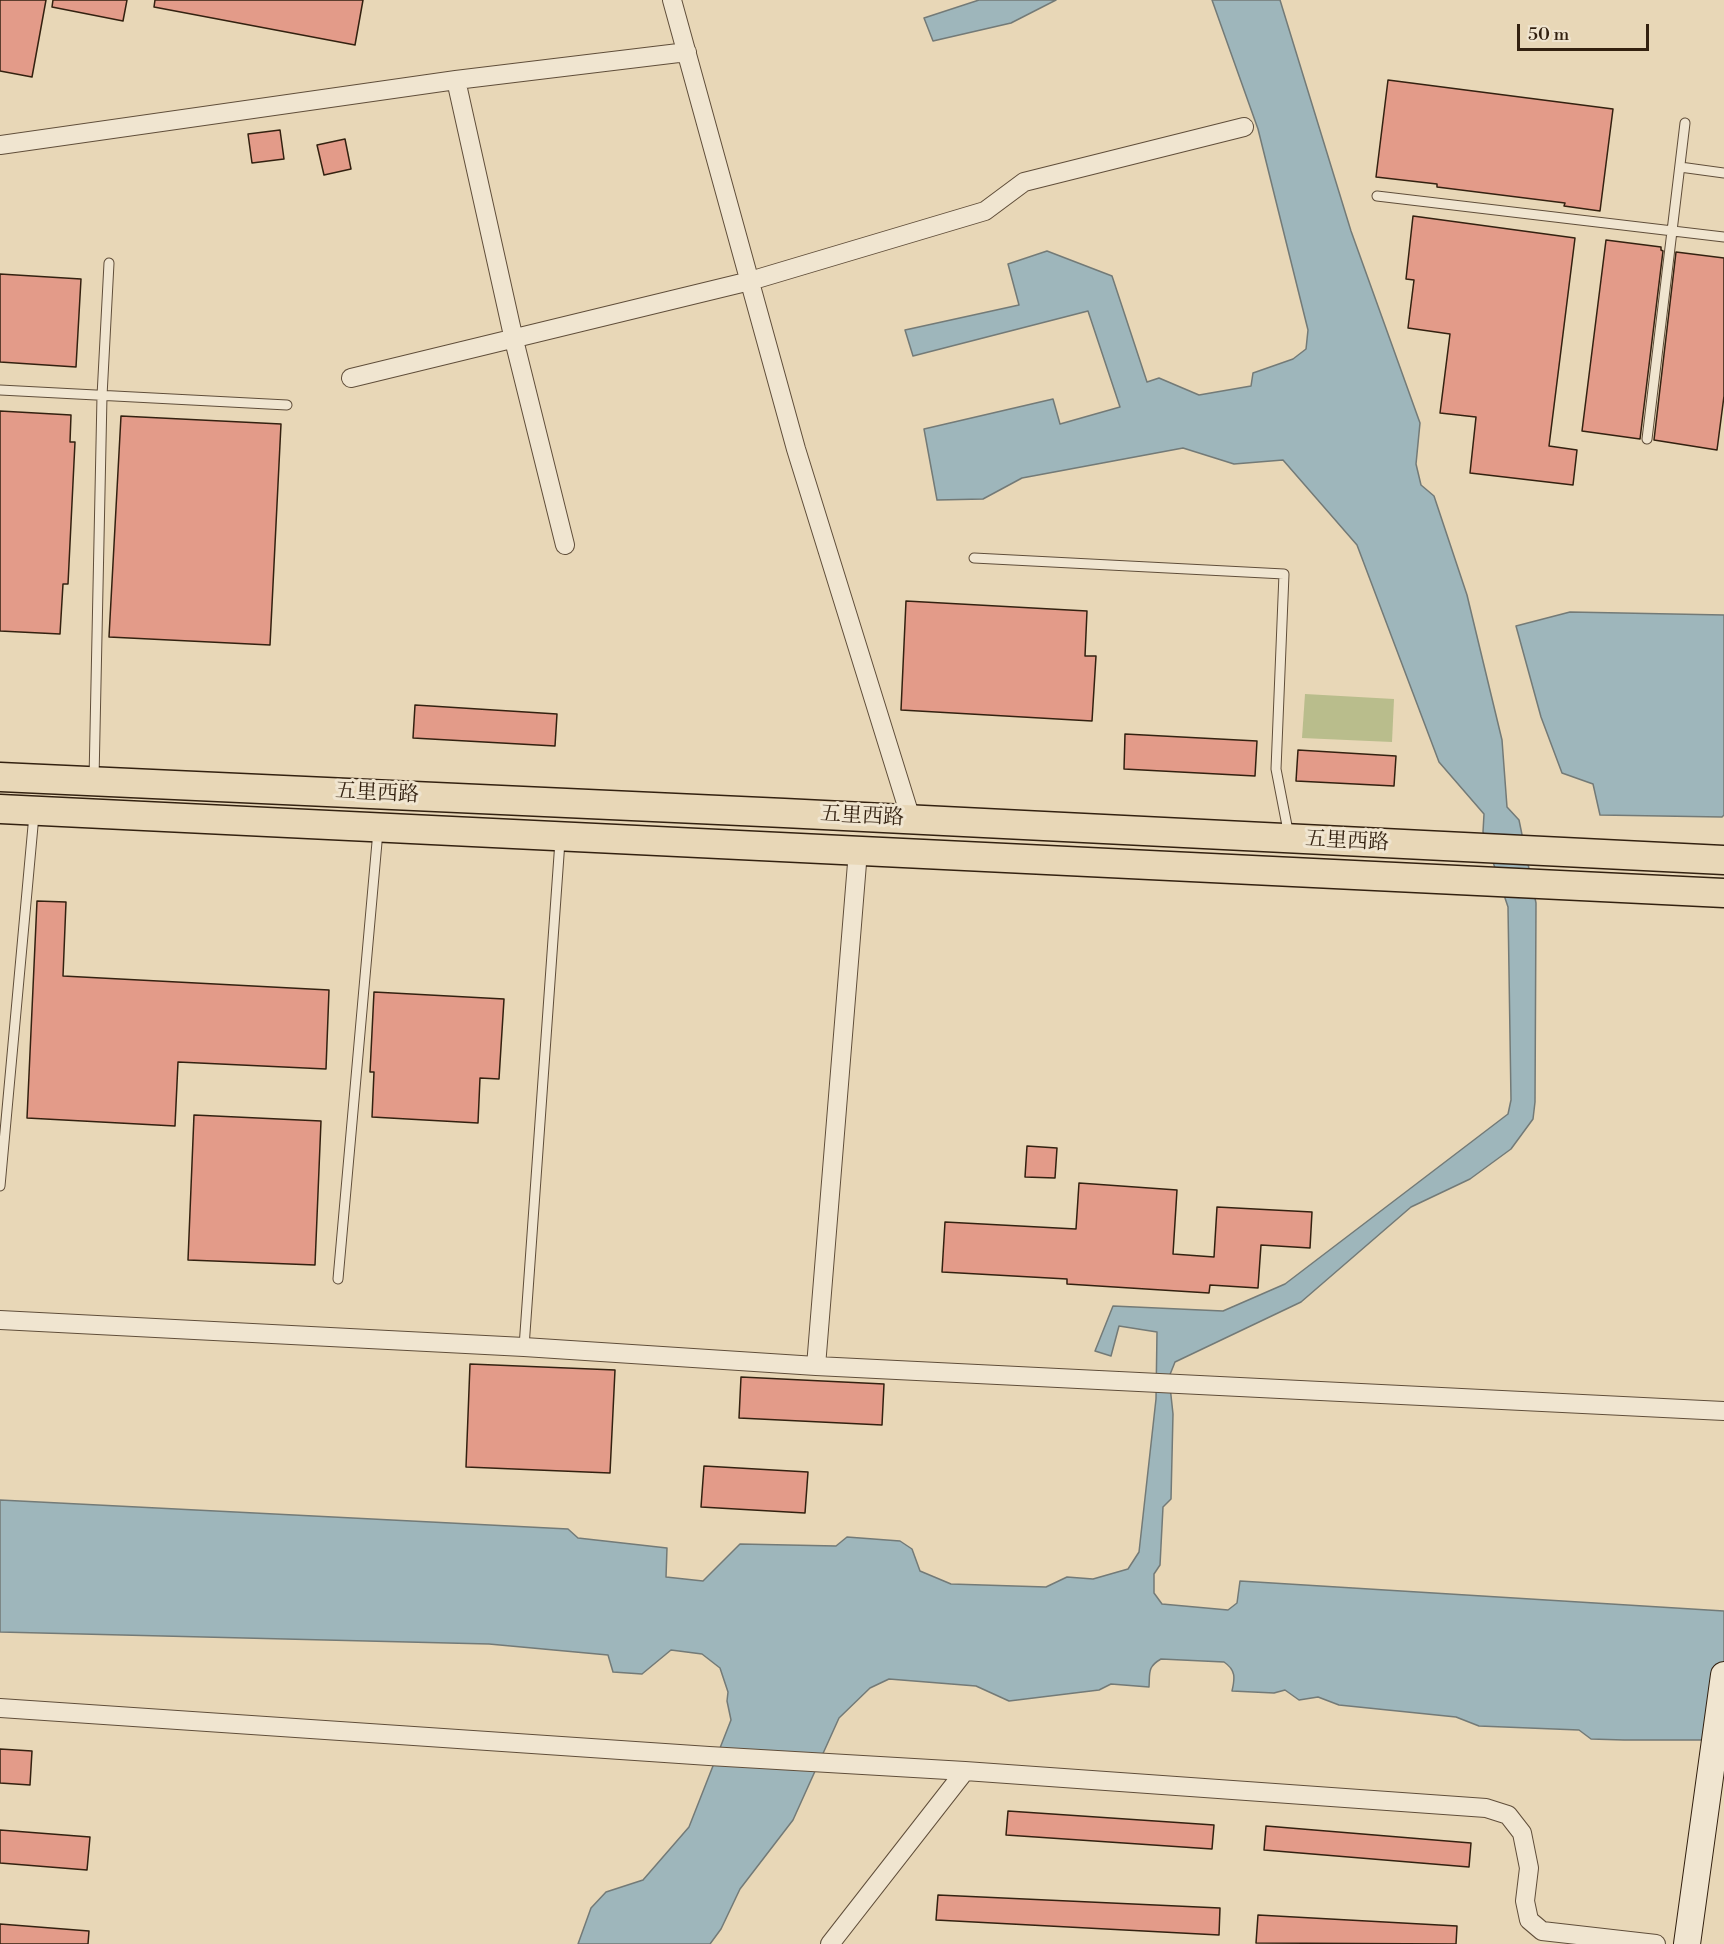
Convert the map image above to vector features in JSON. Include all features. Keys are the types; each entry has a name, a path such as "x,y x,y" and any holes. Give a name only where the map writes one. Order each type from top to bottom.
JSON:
{"main road":[{"name":"五里西路","path":"0,777 911,819 1724,860"},
{"name":"五里西路","path":"0,809 1724,893"},
{"path":"1687,1944 1724,1674"}],"street":[{"path":"672,0 796,449 911,819"},
{"path":"0,145 456,80 687,52"},
{"path":"456,80 514,340 565,545"},
{"path":"351,378 750,281 985,211 1024,182 1244,127"},
{"path":"816,1366 858,851"},
{"path":"0,1320 524,1347 816,1366 1724,1411"},
{"path":"0,1708 827,1764 965,1771 1486,1809 1508,1815 1522,1833 1529,1868 1525,1901 1529,1920 1542,1931 1656,1944"},
{"path":"830,1944 965,1771"}],"lane":[{"path":"1647,439 1685,123"},
{"path":"1680,167 1724,173"},
{"path":"1377,196 1724,237"},
{"path":"94,781 102,396 109,263"},
{"path":"0,390 287,405"},
{"path":"974,558 1284,574 1276,769 1290,839"},
{"path":"0,1186 35,811"},
{"path":"338,1280 378,828"},
{"path":"524,1347 560,836"}],"green space":[{"path":"1305,694 1394,699 1392,742 1302,738"}],"water":[{"path":"979,0 1056,0 1011,23 933,41 924,18"},
{"path":"1212,0 1280,0 1351,231 1420,423 1416,464 1421,485 1434,496 1467,595 1502,740 1507,807 1519,820 1536,903 1535,1102 1533,1119 1511,1149 1470,1179 1411,1207 1301,1302 1175,1362 1169,1377 1173,1414 1171,1499 1163,1507 1160,1565 1154,1574 1154,1593 1162,1604 1228,1610 1237,1603 1240,1581 1724,1611 1724,1740 1591,1739 1579,1730 1479,1726 1456,1717 1339,1705 1318,1697 1299,1700 1285,1690 1274,1693 1232,1691 1234,1675 1231,1668 1224,1662 1161,1659 1151,1668 1149,1687 1111,1684 1099,1690 1009,1701 976,1686 889,1679 870,1688 839,1718 793,1820 740,1889 721,1929 710,1944 578,1944 591,1908 606,1892 643,1880 689,1827 731,1720 727,1701 728,1692 720,1668 702,1654 671,1650 642,1674 613,1672 608,1655 489,1644 0,1632 0,1500 568,1529 578,1538 667,1548 666,1577 703,1581 740,1544 836,1546 847,1537 900,1541 912,1549 920,1571 951,1584 1046,1587 1067,1577 1093,1579 1128,1569 1139,1552 1156,1399 1157,1332 1119,1326 1111,1356 1095,1351 1113,1306 1223,1311 1285,1284 1508,1114 1511,1100 1508,907 1483,832 1484,814 1439,762 1357,545 1283,460 1234,464 1183,448 1022,478 983,499 937,500 924,429 1053,399 1060,424 1120,407 1088,311 913,356 905,330 1019,305 1008,264 1047,251 1112,276 1147,382 1159,378 1199,395 1251,386 1253,373 1293,359 1306,349 1308,330 1258,129"},
{"path":"1570,612 1724,615 1724,815 1722,817 1600,815 1593,784 1562,773 1541,717 1516,626"}],"building":[{"path":"0,0 46,0 32,77 0,71"},
{"path":"53,0 127,0 123,21 52,7"},
{"path":"155,0 363,0 355,45 154,7"},
{"path":"1388,80 1613,109 1600,211 1564,206 1565,203 1376,177"},
{"path":"280,130 284,159 252,163 248,134"},
{"path":"345,139 351,169 324,175 317,145"},
{"path":"1413,216 1575,238 1549,446 1577,450 1573,485 1470,473 1476,417 1440,413 1450,334 1408,328 1414,280 1406,279"},
{"path":"1606,240 1661,247 1663,251 1640,439 1582,431"},
{"path":"1676,252 1724,258 1724,396 1717,450 1654,440"},
{"path":"0,274 81,279 76,367 0,362"},
{"path":"0,411 71,415 70,442 75,442 68,584 63,584 60,634 0,631"},
{"path":"121,416 281,424 270,645 109,637"},
{"path":"906,601 1087,611 1085,656 1096,656 1092,721 901,710"},
{"path":"415,705 557,714 555,746 413,738"},
{"path":"1125,734 1257,741 1255,776 1124,769"},
{"path":"1298,750 1396,756 1394,786 1296,781"},
{"path":"37,901 66,902 63,976 329,990 326,1069 178,1062 175,1126 27,1118"},
{"path":"374,992 504,999 499,1079 480,1078 478,1123 372,1117 374,1072 370,1072"},
{"path":"194,1115 321,1121 315,1265 188,1260"},
{"path":"1027,1146 1057,1148 1055,1178 1025,1177"},
{"path":"1079,1183 1177,1190 1173,1254 1214,1257 1217,1207 1312,1212 1310,1248 1261,1245 1258,1288 1210,1285 1209,1293 1067,1284 1067,1279 942,1272 945,1222 1076,1229"},
{"path":"470,1364 615,1370 610,1473 466,1467"},
{"path":"741,1377 884,1384 882,1425 739,1418"},
{"path":"704,1466 808,1472 805,1513 701,1507"},
{"path":"0,1749 32,1751 30,1785 0,1783"},
{"path":"1008,1811 1214,1825 1212,1849 1006,1835"},
{"path":"1266,1826 1471,1843 1469,1867 1264,1850"},
{"path":"0,1830 90,1837 87,1870 0,1863"},
{"path":"938,1895 1220,1908 1219,1935 936,1920"},
{"path":"1258,1915 1457,1926 1456,1944 1256,1943"},
{"path":"0,1924 89,1931 88,1944 0,1944"}]}
